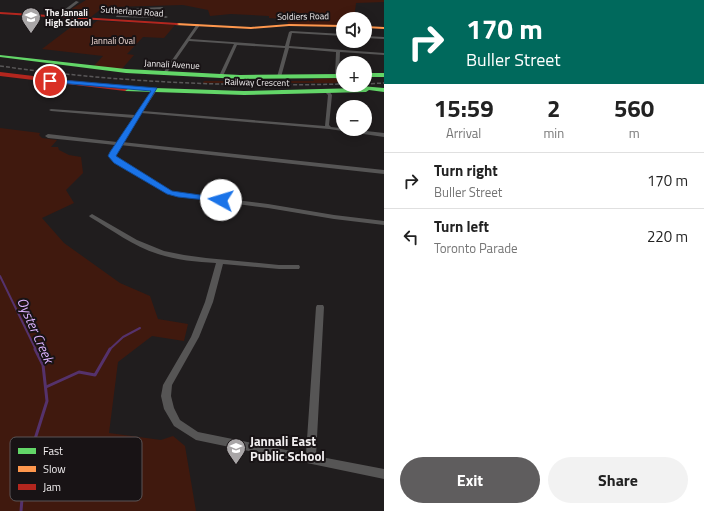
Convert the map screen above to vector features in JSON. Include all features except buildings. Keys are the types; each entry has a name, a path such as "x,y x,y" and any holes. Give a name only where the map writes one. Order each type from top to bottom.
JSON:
{"street":[{"path":"57,17 77,2"},
{"path":"112,9 162,8"},
{"path":"114,18 120,10"},
{"name":"Sutherland Road","path":"0,13 57,17 114,18 198,26 262,28"},
{"path":"114,18 166,18"},
{"name":"Soldiers Road","path":"262,28 294,25 336,26"},
{"path":"165,73 198,26"},
{"path":"372,27 384,28"},
{"path":"279,77 290,33 336,35"},
{"path":"372,37 384,38"},
{"path":"188,40 384,54"},
{"path":"221,76 236,43"},
{"path":"338,50 338,56"},
{"name":"Jannali Avenue","path":"0,56 68,66 165,73 221,76 336,76"},
{"name":"Railway Crescent","path":"0,74 70,83 155,90 258,92 336,91"},
{"path":"372,75 384,75"},
{"name":"Railway Crescent","path":"372,89 384,90"},
{"path":"155,90 112,154 114,159 170,192 178,195 268,206 334,217 384,223"},
{"path":"327,92 330,95 328,128"},
{"path":"51,110 137,117"},
{"path":"141,112 328,128 384,135"},
{"path":"48,136 384,172"},
{"path":"92,216 131,240 158,251 176,256 284,268 296,267"},
{"path":"220,262 209,302 195,337 168,385 166,396 170,409 177,423 196,436 384,474"},
{"path":"312,460 320,307"}],"green space":[{"path":"86,0 384,0 384,2 356,3 355,12 336,12 336,25 289,25 287,22 287,17 284,17 283,19 269,18 269,16 231,14 210,16 208,10 183,5 111,7 101,9 91,17 62,15"},
{"name":"Jannali Oval","path":"97,21 175,25 164,38 143,37 127,54 134,55 120,71 92,68 103,56 42,49 71,27 88,28"},
{"path":"336,78 336,83 203,83 204,81 314,81 313,79"},
{"path":"0,128 40,133 39,135 42,138 57,140 51,147 58,147 59,150 69,155 81,157 83,173 66,190 74,203 42,218 64,243 120,283 150,296 158,319 188,324 184,341 152,336 118,362 109,433 139,437 10,437 10,501 142,501 142,437 161,440 173,436 185,446 196,511 0,511"}],"waterway":[{"name":"Oyster Creek","path":"0,276 36,350"},
{"path":"110,349 123,337 140,328"},
{"name":"Oyster Creek","path":"35,349 43,365 47,401 36,437"},
{"path":"46,387 79,372 95,375 110,349"},
{"name":"Oyster Creek","path":"21,511 22,501"}],"railway":[{"path":"0,66 128,80 257,85 336,84"},
{"path":"372,84 384,83"}],"traffic: fast":[{"path":"0,56 126,71 240,77 336,76"},
{"path":"372,75 384,75"},
{"path":"125,89 244,93 336,91"},
{"path":"372,89 384,90"}],"traffic: slow":[{"path":"177,24 251,28 289,25 336,26"},
{"path":"372,27 384,28"}],"traffic: jam":[{"path":"0,13 177,24"},
{"path":"0,74 125,89"}],"place":[{"name":"The Jannali High School","path":"31,34"},
{"name":"Jannali East Public School","path":"236,465"}],"route":[{"path":"50,81 155,90 113,152 112,156 116,161 170,192 189,197 221,200"}]}
